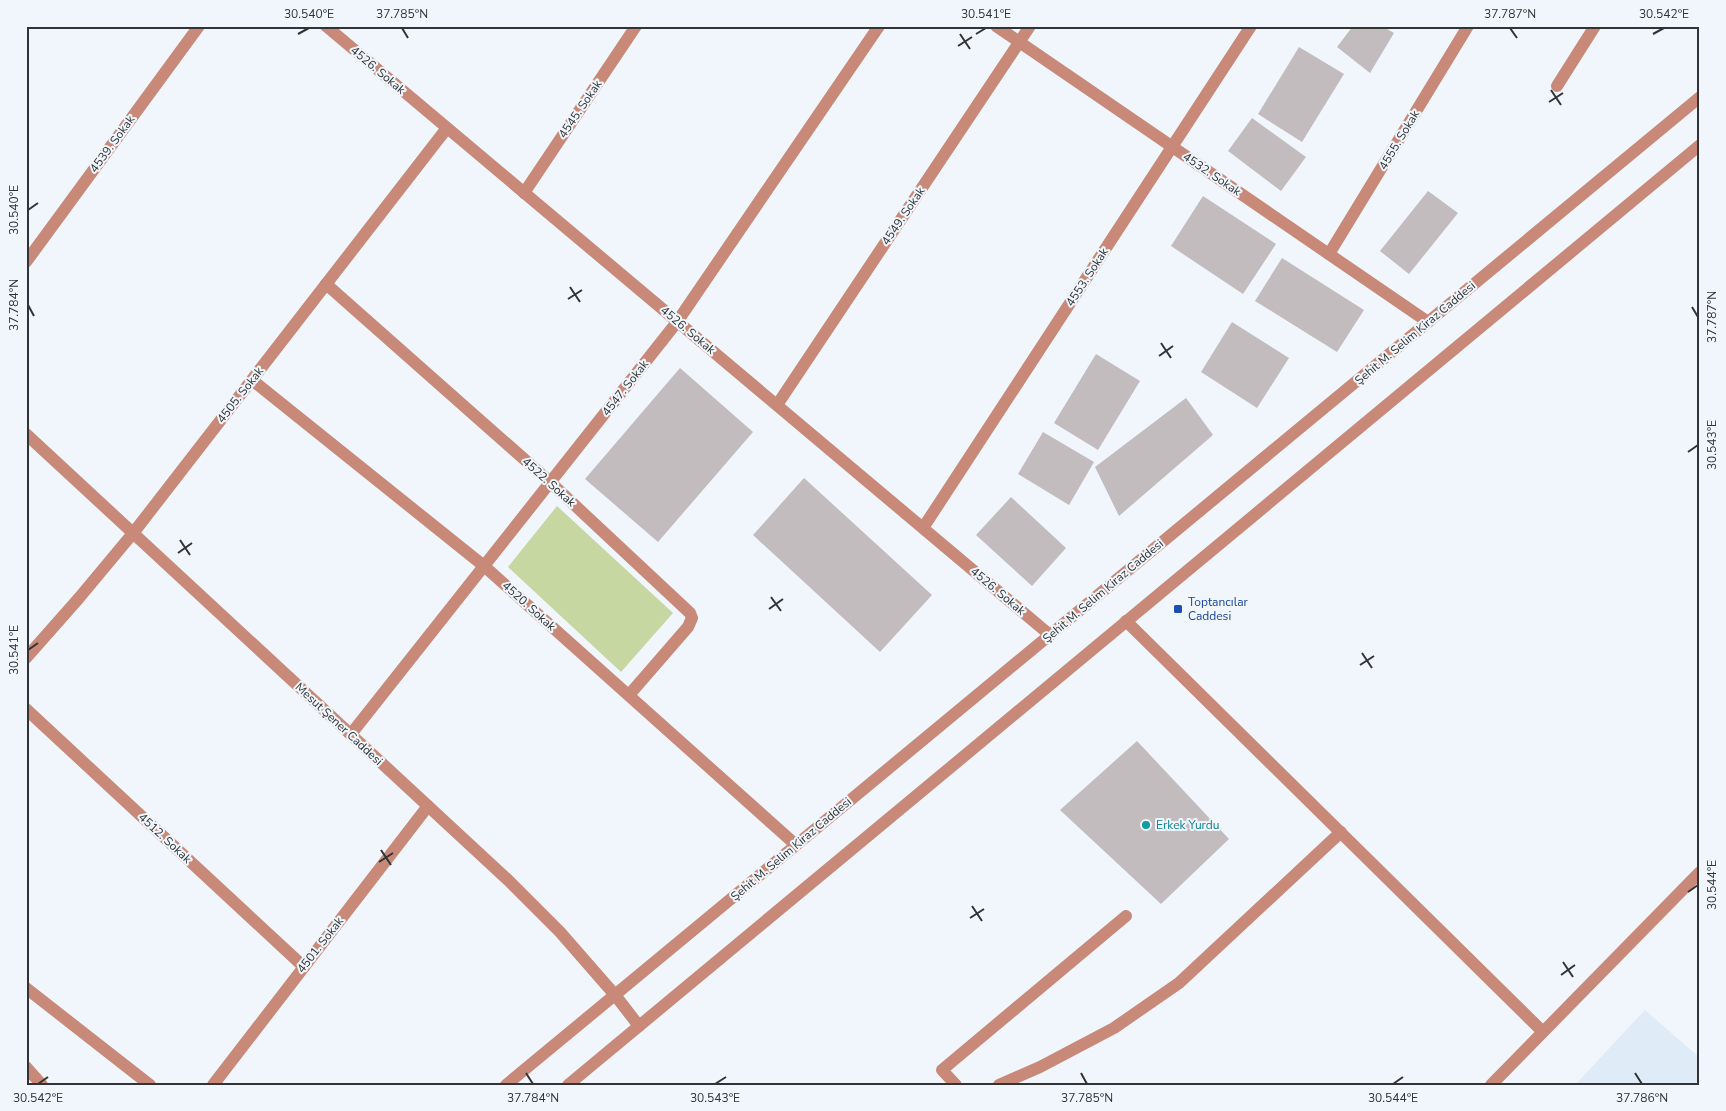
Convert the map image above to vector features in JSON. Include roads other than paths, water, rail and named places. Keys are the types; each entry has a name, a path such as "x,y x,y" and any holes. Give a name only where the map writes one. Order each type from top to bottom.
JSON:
{"street":[{"name":"4539. Sokak","path":"26,262 199,26"},
{"name":"4526. Sokak","path":"326,26 1050,634"},
{"name":"4547. Sokak","path":"350,734 678,322 879,26"},
{"name":"4532. Sokak","path":"996,26 1428,322"},
{"name":"4549. Sokak","path":"777,405 1030,26"},
{"name":"4553. Sokak","path":"923,528 1251,26"},
{"name":"4555. Sokak","path":"1330,254 1468,26"},
{"path":"1557,86 1595,26"},
{"name":"4545. Sokak","path":"524,193 633,27"},
{"name":"Şehit M. Selim Kiraz Caddesi","path":"506,1085 1700,97"},
{"name":"4505. Sokak","path":"26,658 134,532 447,128"},
{"path":"568,1085 1700,145"},
{"name":"4522. Sokak","path":"326,284 550,482 686,609 692,618 688,627 629,695"},
{"name":"4520. Sokak","path":"252,380 484,566 796,845"},
{"name":"Mesut Şener Caddesi","path":"26,434 508,880 553,925 615,995 639,1026"},
{"path":"1126,621 1542,1031"},
{"name":"4512. Sokak","path":"26,710 304,967"},
{"name":"4501. Sokak","path":"212,1085 428,806"},
{"path":"999,1085 1040,1067 1114,1028 1179,983 1341,832"},
{"path":"1491,1085 1700,872"},
{"path":"956,1085 942,1070 1126,916"},
{"path":"26,988 150,1085"},
{"path":"26,1067 42,1085"}],"place":[{"name":"Toptancılar Caddesi","path":"1178,609"},
{"name":"Erkek Yurdu","path":"1146,825"}]}
